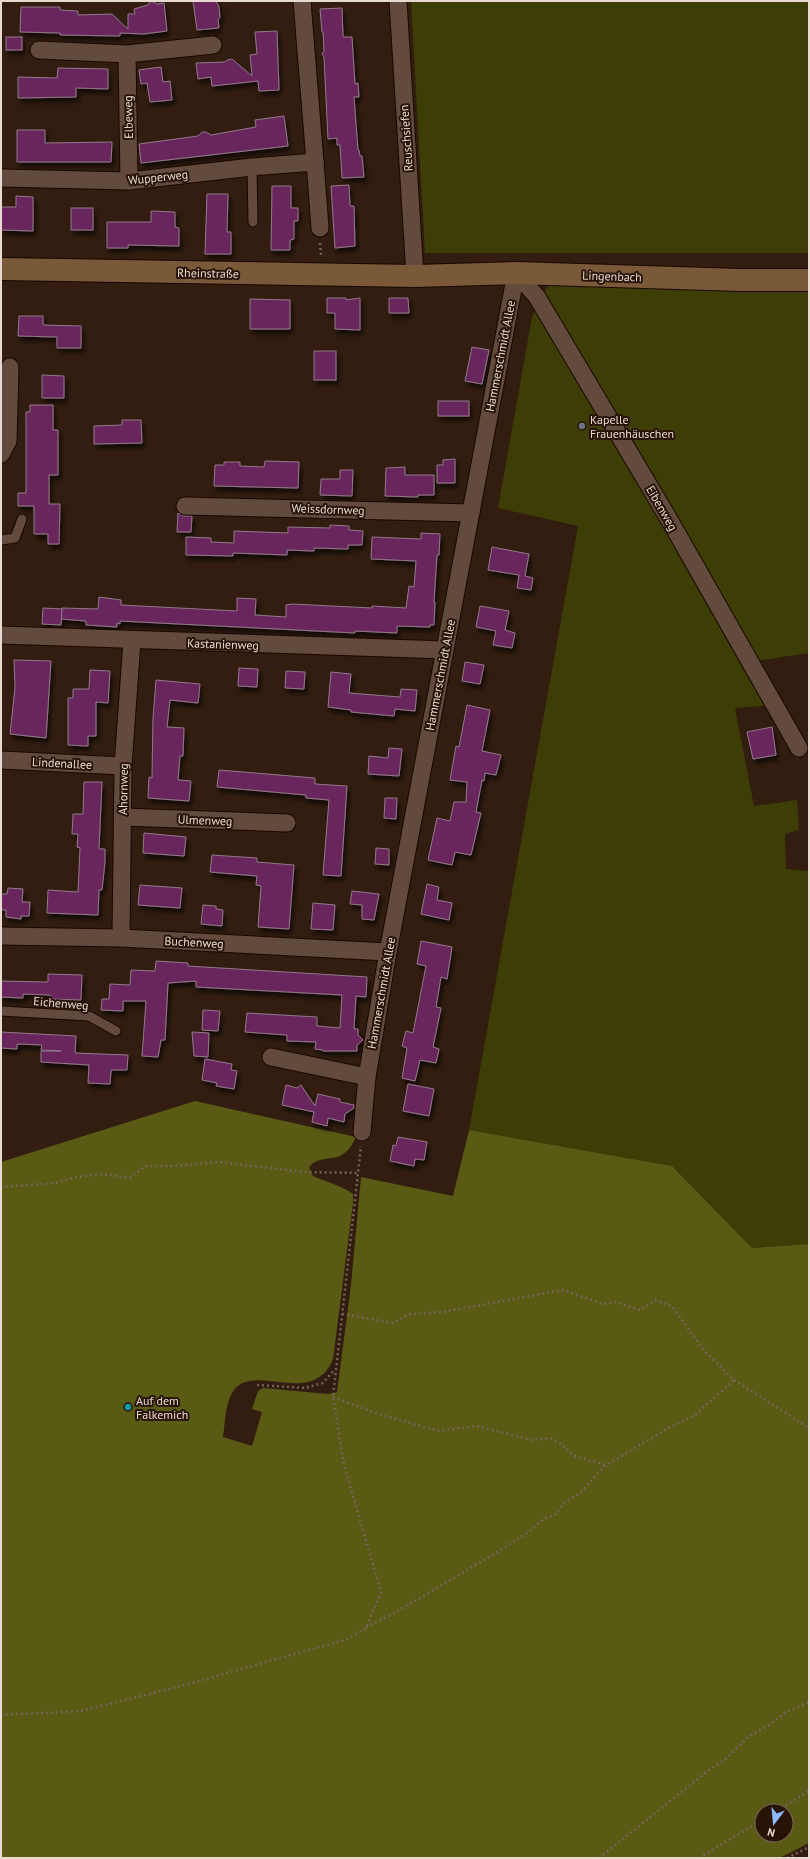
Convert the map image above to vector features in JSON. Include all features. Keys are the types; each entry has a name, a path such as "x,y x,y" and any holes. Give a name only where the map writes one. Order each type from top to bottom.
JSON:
{"street":[{"path":"302,1 320,228"},
{"name":"Reuschsiefen","path":"398,1 416,276"},
{"path":"38,50 127,54 213,45"},
{"name":"Elbeweg","path":"127,54 129,181"},
{"name":"Wupperweg","path":"1,178 129,181 252,167 315,162"},
{"name":"Rheinstraße","path":"1,269 416,276"},
{"name":"Lingenbach","path":"416,276 516,273 740,280 809,280"},
{"name":"Hammerschmidt Allee","path":"362,1132 367,1077 388,952 516,273"},
{"name":"Eibenweg","path":"516,273 537,297 670,521 799,748"},
{"path":"1,454 6,448 8,440 10,367"},
{"name":"Weissdornweg","path":"185,506 471,513"},
{"name":"Kastanienweg","path":"1,635 132,641 445,650"},
{"name":"Ahornweg","path":"120,938 123,766 132,641"},
{"name":"Lindenallee","path":"1,760 123,766"},
{"name":"Ulmenweg","path":"123,817 286,823"},
{"name":"Buchenweg","path":"1,936 120,938 388,952"},
{"path":"271,1056 367,1077"}],"lane":[{"path":"252,167 252,222"},
{"path":"1,540 14,538 22,519"},
{"name":"Eichenweg","path":"1,1011 89,1016 116,1031"}],"path":[{"path":"320,228 322,274"},
{"path":"362,1132 359,1172 332,1397 344,1465 381,1592 366,1628"},
{"path":"1,1187 55,1183 77,1177 102,1174 130,1178 145,1166 174,1166 220,1162 305,1172 359,1172"},
{"path":"342,1314 393,1323 409,1314 443,1312 564,1290 603,1304 616,1302 640,1310 655,1300 672,1306 703,1349 734,1380 809,1428"},
{"path":"257,1385 305,1388 323,1383 335,1369"},
{"path":"1,1715 88,1709 174,1688 348,1639 492,1555 529,1532 543,1519 555,1515 564,1503 580,1494 606,1465 668,1428 694,1416 734,1380"},
{"path":"332,1397 378,1414 439,1431 477,1426 532,1440 550,1438 560,1443 574,1456 606,1465"},
{"path":"599,1858 709,1770 727,1758 748,1737 769,1725 786,1712 809,1702"},
{"path":"790,1803 809,1791"},
{"path":"699,1858 754,1825"},
{"path":"787,1858 809,1847"}],"shaded area":[{"path":"411,1 809,1 809,253 425,253"},
{"path":"548,286 809,286 809,653 756,661 542,297"},
{"path":"537,307 773,705 735,708 754,806 797,800 799,830 785,834 786,869 809,871 809,1244 752,1248 672,1166 469,1130 578,526 498,508 532,317"},
{"path":"195,1101 356,1137 350,1148 340,1156 319,1160 312,1164 309,1168 313,1176 353,1194 333,1359 323,1374 311,1381 296,1383 252,1381 240,1385 231,1395 229,1400 226,1410 223,1437 252,1446 262,1412 252,1409 258,1391 263,1388 328,1394 337,1392 351,1285 361,1177 453,1196 469,1130 672,1166 752,1248 809,1244 809,1843 780,1858 1,1858 1,1162"}],"building":[{"path":"151,1 157,4 164,3 167,31 144,34 120,33 120,36 60,35 60,33 20,32 21,7 60,7 60,10 78,11 78,15 112,14 128,29 128,14 135,14 134,9 148,5"},
{"path":"193,1 216,1 219,7 219,28 197,30"},
{"path":"342,8 343,37 352,37 355,84 358,83 359,97 354,97 358,150 360,156 362,156 364,177 342,178 340,145 337,145 337,138 328,139 324,57 322,54 324,51 323,32 320,9"},
{"path":"277,31 279,90 259,91 258,81 212,86 211,77 198,79 196,63 225,62 232,59 252,76 250,55 257,54 255,32"},
{"path":"6,37 22,37 22,50 6,50"},
{"path":"161,67 163,82 170,81 172,100 150,102 147,83 141,84 139,70"},
{"path":"58,68 108,69 108,89 76,88 76,97 18,98 18,77 57,78"},
{"path":"284,116 288,146 141,163 139,144 198,136 202,132 206,132 211,135 256,127 255,120"},
{"path":"17,130 45,130 45,143 112,142 111,162 17,162"},
{"path":"349,185 350,206 354,206 355,246 335,248 331,186"},
{"path":"272,186 291,186 291,208 298,208 298,221 294,221 294,239 290,240 290,250 271,250"},
{"path":"207,194 228,194 227,232 231,232 231,254 205,254"},
{"path":"16,196 33,197 33,231 1,230 1,207 16,207"},
{"path":"71,208 93,208 93,230 71,230"},
{"path":"151,211 175,212 175,227 179,228 179,246 128,245 128,248 107,248 107,222 151,222"},
{"path":"327,298 346,298 346,300 360,298 360,330 335,329 335,313 327,313"},
{"path":"389,298 408,298 409,313 389,313"},
{"path":"250,299 290,300 290,329 250,329"},
{"path":"19,316 43,316 43,325 81,326 81,348 57,348 57,337 18,336"},
{"path":"472,347 489,350 482,384 465,381"},
{"path":"314,351 336,351 336,380 314,380"},
{"path":"42,375 64,376 64,398 42,398"},
{"path":"438,401 469,401 469,416 438,416"},
{"path":"30,405 53,405 53,430 58,430 58,475 49,475 49,504 60,504 59,544 48,544 48,534 34,534 34,506 18,506 18,493 26,493 26,412 30,412"},
{"path":"122,420 141,420 142,443 94,444 94,426 122,425"},
{"path":"455,459 455,483 437,483 437,465 443,465 443,460"},
{"path":"265,461 299,462 298,488 214,486 215,465 224,465 224,462 240,462 240,466 264,467"},
{"path":"405,467 405,475 434,475 434,495 418,495 418,497 385,496 386,468"},
{"path":"340,470 353,470 352,496 320,495 321,479 340,479"},
{"path":"178,513 184,516 192,516 191,532 177,532"},
{"path":"330,525 349,526 349,530 363,531 362,545 348,545 348,549 314,548 314,551 287,550 287,555 233,553 233,556 186,555 186,537 211,538 211,542 234,543 234,531 288,533 288,527 330,528"},
{"path":"421,533 440,534 439,555 437,555 434,625 430,625 430,627 397,626 397,633 355,631 355,633 120,621 120,624 117,623 117,627 86,625 86,621 61,619 62,608 98,609 99,597 121,600 121,605 237,611 237,598 256,599 255,615 286,617 286,605 292,604 406,608 409,586 414,587 416,561 371,559 372,537 421,539"},
{"path":"492,547 529,554 525,576 533,578 531,590 517,588 519,575 488,570"},
{"path":"480,606 509,611 505,630 515,633 512,648 493,645 496,631 476,627"},
{"path":"43,608 62,609 61,625 42,624"},
{"path":"14,660 51,661 46,738 10,734 15,688"},
{"path":"465,662 484,665 480,684 462,681"},
{"path":"239,668 258,669 257,687 238,686"},
{"path":"90,670 110,671 108,703 96,702 96,736 88,736 88,746 68,745 68,698 73,698 73,689 89,689"},
{"path":"286,671 305,672 304,689 285,688"},
{"path":"331,672 351,674 349,693 400,697 401,689 417,690 415,711 395,709 394,716 351,712 351,710 328,707"},
{"path":"156,680 200,684 198,703 170,700 167,727 184,728 183,756 180,756 178,780 191,781 189,801 148,798 149,777 152,778 153,718"},
{"path":"467,705 490,710 482,751 501,755 496,775 485,773 484,781 482,780 476,812 481,813 471,855 455,852 452,865 428,860 437,818 450,821 454,802 466,802 467,782 450,780 456,746 459,747"},
{"path":"772,727 776,755 753,759 747,732"},
{"path":"389,748 402,749 399,776 368,774 369,756 388,758"},
{"path":"219,770 315,778 315,784 347,786 341,876 323,875 329,800 306,798 306,795 217,787"},
{"path":"84,782 102,782 99,849 105,849 105,862 102,890 99,890 98,915 47,913 48,890 78,892 80,848 77,847 78,834 72,834 73,814 83,814"},
{"path":"385,798 397,798 396,819 384,818"},
{"path":"144,833 186,837 184,856 143,853"},
{"path":"376,848 389,849 389,865 375,864"},
{"path":"212,855 257,858 257,862 294,865 289,929 258,927 261,886 256,885 257,876 210,872"},
{"path":"427,884 439,887 437,900 452,903 449,920 421,914"},
{"path":"140,885 182,888 180,908 138,905"},
{"path":"8,888 23,889 22,902 30,902 29,916 21,916 21,919 6,917 6,910 1,910 1,894 7,894"},
{"path":"352,891 379,894 374,920 362,919 362,905 350,904"},
{"path":"313,903 335,905 333,930 311,929"},
{"path":"203,905 216,906 216,909 223,910 222,926 201,924"},
{"path":"421,941 452,947 447,979 441,977 436,1007 441,1008 433,1047 439,1049 436,1063 420,1060 415,1081 402,1078 407,1048 402,1046 406,1031 413,1033 426,966 417,964"},
{"path":"156,961 188,963 188,966 367,977 366,997 356,996 354,1029 358,1029 358,1035 363,1040 357,1045 357,1051 323,1051 315,1049 316,1042 287,1041 287,1035 245,1032 247,1013 317,1017 317,1026 340,1028 342,995 196,987 196,981 168,983 165,1040 161,1040 158,1057 142,1056 146,1001 123,1001 123,1011 101,1010 102,999 109,999 110,984 130,985 131,970 155,971"},
{"path":"48,974 82,975 81,1000 50,999 50,995 23,994 23,998 1,997 1,981 48,982"},
{"path":"203,1010 220,1011 218,1031 202,1030"},
{"path":"1,1032 76,1036 75,1053 128,1055 127,1070 111,1070 110,1084 88,1083 89,1065 41,1062 41,1051 61,1051 41,1050 42,1045 17,1044 17,1049 1,1048"},
{"path":"192,1032 209,1033 208,1057 194,1056"},
{"path":"205,1059 232,1064 231,1070 237,1071 234,1089 216,1086 217,1083 202,1080"},
{"path":"408,1084 434,1089 429,1116 403,1111"},
{"path":"286,1085 297,1088 301,1085 315,1106 318,1094 340,1099 340,1102 354,1105 354,1108 345,1114 344,1122 328,1118 327,1126 312,1122 314,1112 282,1105"},
{"path":"398,1137 427,1142 424,1160 415,1159 414,1166 390,1161 393,1145 396,1146"}],"place":[{"name":"Kapelle Frauenhäuschen","path":"582,426"},
{"name":"Auf dem Falkemich","path":"128,1407"}]}
